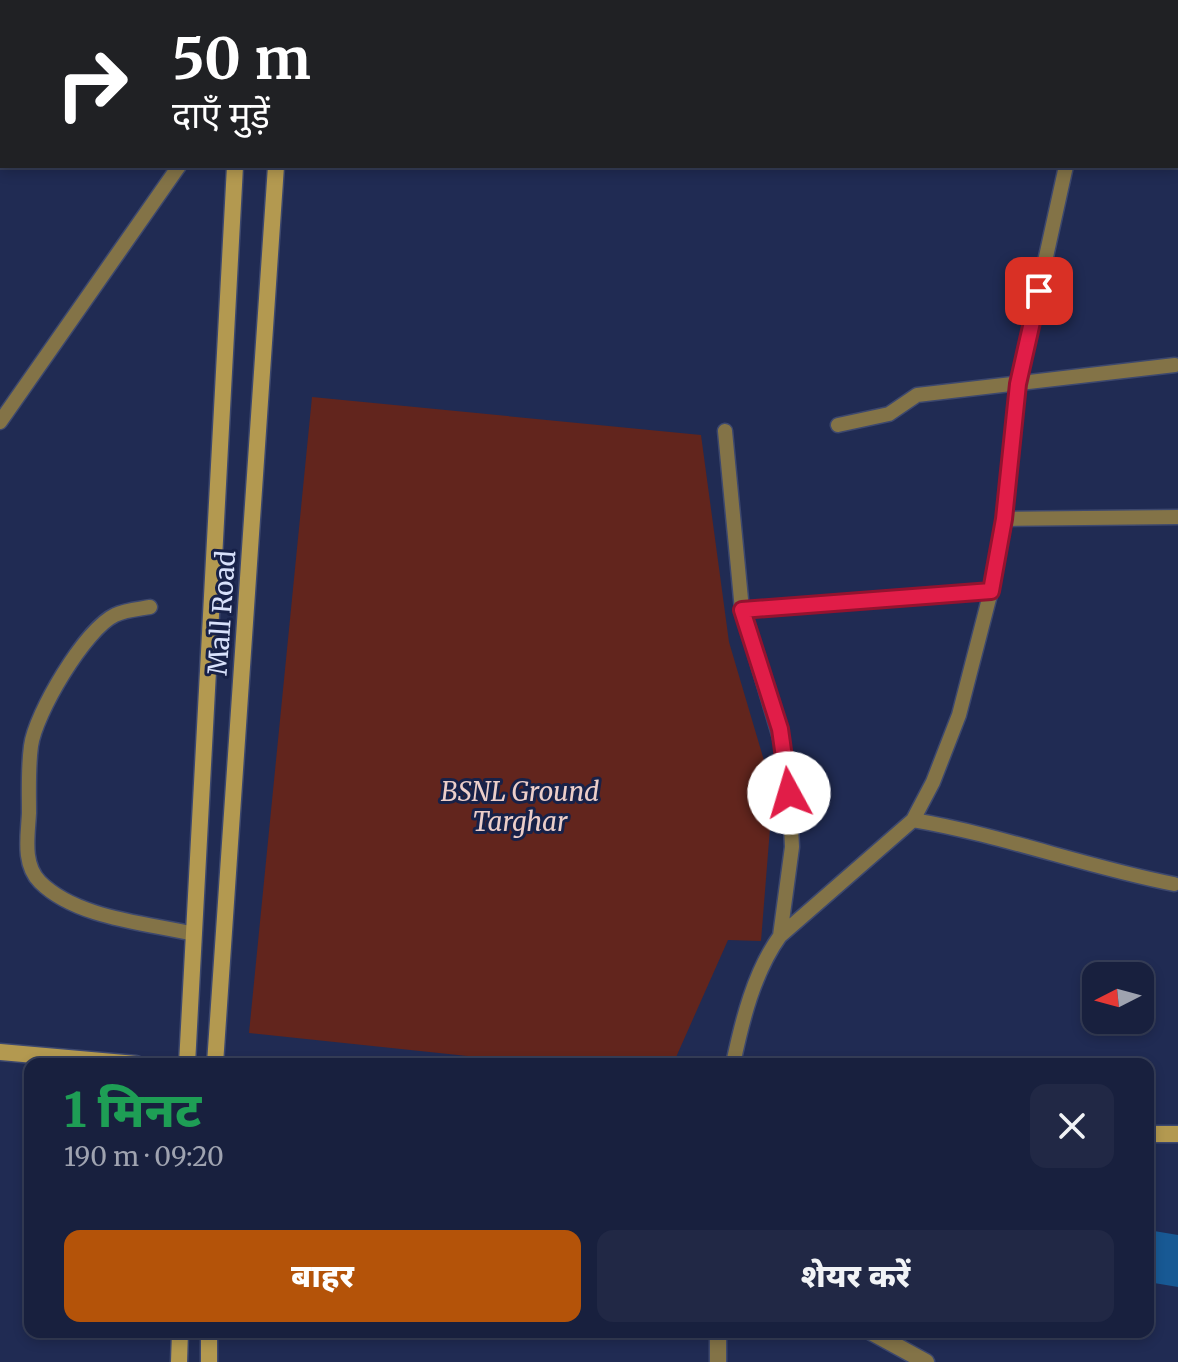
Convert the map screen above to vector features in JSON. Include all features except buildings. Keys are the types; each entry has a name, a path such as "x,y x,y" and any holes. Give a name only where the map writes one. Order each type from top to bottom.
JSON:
{"main road":[{"name":"Mall Road","path":"187,1058 235,168"},
{"name":"Mall Road","path":"215,1058 276,168"},
{"path":"0,1052 68,1058"},
{"path":"1154,1134 1178,1134"},
{"path":"179,1362 180,1338"},
{"path":"209,1338 209,1362"}],"street":[{"path":"718,1338 718,1362"},
{"path":"882,1338 926,1362"}],"lane":[{"path":"0,422 178,168"},
{"path":"734,1058 740,1029 764,963 780,936 913,820 933,782 959,715 991,591 1004,519 1018,384 1066,168"},
{"path":"838,425 889,414 917,395 1175,365"},
{"path":"725,431 742,610 788,765 792,847 780,936"},
{"path":"1004,519 1178,517"},
{"path":"742,610 991,591"},
{"path":"150,607 116,614 106,621 78,653 42,713 31,744 27,850 31,871 39,881 80,906 194,934"},
{"path":"913,820 965,829 1091,866 1174,884"}],"green space":[{"name":"BSNL Ground Targhar","path":"312,397 701,435 729,642 773,791 761,941 728,940 676,1058 487,1058 249,1033"}],"route":[{"path":"789,793 788,765 780,729 742,610 991,591 1004,519 1018,384 1039,291"}]}
